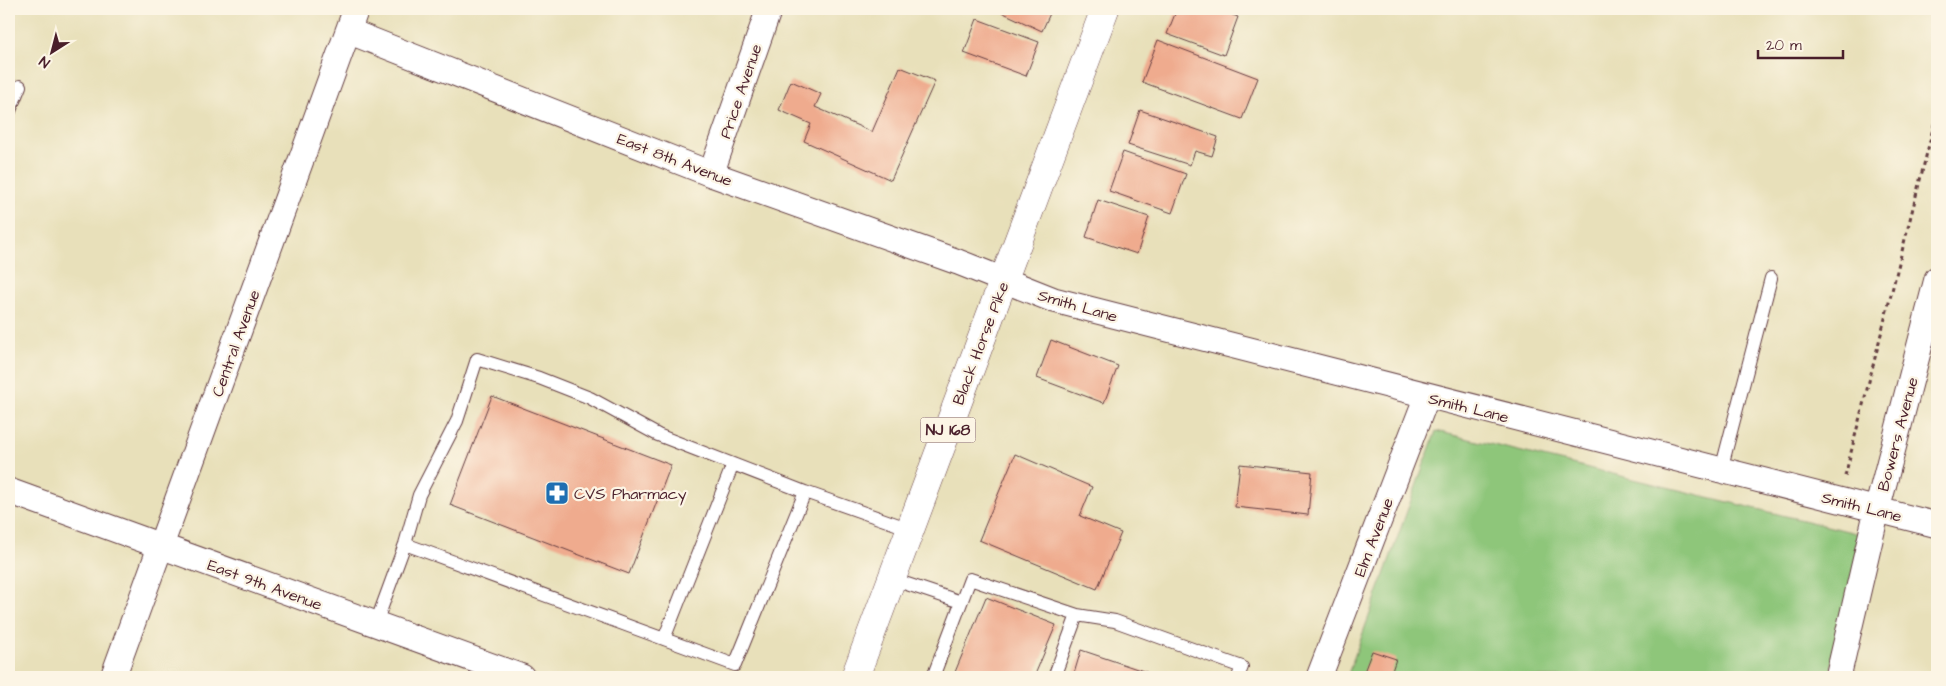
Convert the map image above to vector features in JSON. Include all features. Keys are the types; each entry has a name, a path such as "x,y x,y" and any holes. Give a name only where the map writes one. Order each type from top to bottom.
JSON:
{"main road":[{"name":"Black Horse Pike","path":"855,677 1105,9"}],"street":[{"name":"Price Avenue","path":"711,174 769,9"},
{"name":"East 8th Avenue","path":"352,20 711,174 958,262 1004,281"},
{"name":"Central Avenue","path":"113,677 352,20"},
{"name":"Bowers Avenue","path":"1838,677 1877,510 1937,279"},
{"name":"Smith Lane","path":"1004,281 1054,300 1937,525"},
{"name":"Elm Avenue","path":"1319,677 1427,396"},
{"name":"East 9th Avenue","path":"9,491 522,677"}],"lane":[{"path":"9,113 20,86"},
{"path":"1721,470 1771,278"},
{"path":"376,623 405,544 419,495 457,421 477,359 539,378 590,398 658,435 805,492 910,529"},
{"path":"664,639 733,464"},
{"path":"405,544 736,665 805,492"},
{"path":"892,579 961,602"},
{"path":"933,677 970,579 1077,615 1115,621 1242,666 1238,677"},
{"path":"1054,677 1077,615"}],"path":[{"path":"1839,500 1937,113"}],"green space":[{"path":"1436,431 1864,535 1829,677 1347,677"}],"building":[{"path":"995,9 1052,9 1042,31"},
{"path":"1177,9 1217,9 1238,17 1224,55 1167,34"},
{"path":"977,19 1039,42 1026,76 964,53"},
{"path":"1158,40 1258,78 1242,119 1142,82"},
{"path":"900,67 935,81 891,180 804,141 811,124 779,110 791,81 821,94 815,107 872,132"},
{"path":"1140,110 1218,137 1212,156 1195,151 1190,165 1128,145"},
{"path":"1123,152 1186,174 1172,213 1109,191"},
{"path":"1098,200 1149,217 1137,254 1086,237"},
{"path":"1051,340 1118,366 1104,403 1037,378"},
{"name":"CVS Pharmacy","path":"492,396 671,465 629,574 450,505"},
{"path":"1015,454 1092,487 1080,516 1121,533 1097,589 979,540"},
{"path":"1240,464 1312,472 1308,515 1235,507"},
{"path":"986,597 1056,625 1034,677 953,677"},
{"path":"1081,650 1161,677 1073,677"},
{"path":"1372,651 1396,659 1390,677 1362,677"}],"place":[{"name":"CVS Pharmacy","path":"557,493"}]}
